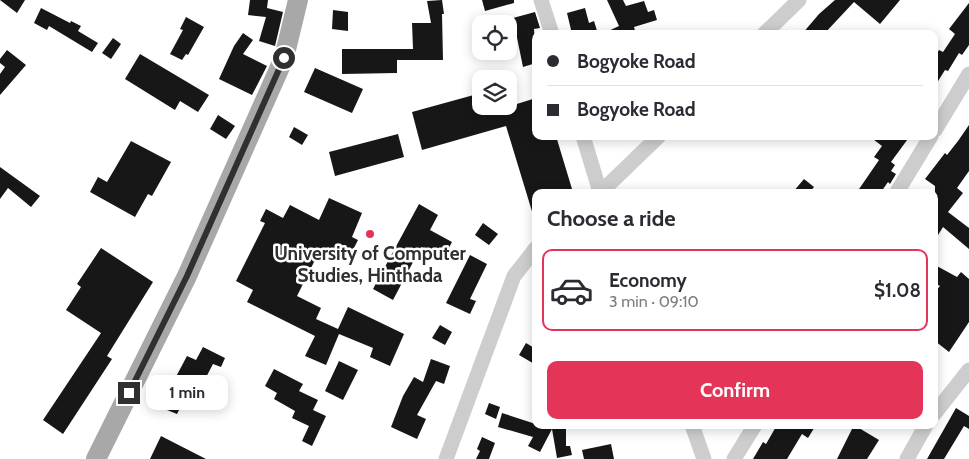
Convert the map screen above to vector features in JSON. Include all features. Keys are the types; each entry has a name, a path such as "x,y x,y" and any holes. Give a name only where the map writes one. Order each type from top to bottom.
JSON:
{"main road":[{"path":"96,459 187,276 284,58 298,0"}],"street":[{"path":"541,0 551,30"},
{"path":"768,30 799,0"},
{"path":"938,125 969,74"},
{"path":"584,140 599,189"},
{"path":"603,189 655,140"},
{"path":"899,189 929,140"},
{"path":"446,459 514,276 532,253"},
{"path":"938,409 969,370"},
{"path":"693,429 704,459"},
{"path":"734,459 753,429"},
{"path":"907,459 924,429"}],"building":[{"path":"0,0 25,0 17,13"},
{"path":"250,0 268,0 267,8 283,12 275,46 259,41 266,17 248,15"},
{"path":"442,0 444,14 442,14 443,60 397,60 397,73 342,74 342,49 413,49 412,23 431,23 427,1"},
{"path":"482,0 514,0 514,3 485,11"},
{"path":"607,0 623,0 626,6 644,1 648,12 654,10 657,20 634,27 635,30 610,30 619,26"},
{"path":"835,0 900,0 880,24 854,2 828,30 805,30 819,14"},
{"path":"969,3 969,45 962,55 959,53 948,71 945,70 938,81 938,52 939,50 943,52 955,34 949,29"},
{"path":"41,8 70,23 71,21 81,26 78,31 98,43 92,52 49,26 47,30 34,23"},
{"path":"585,8 589,23 594,21 597,30 571,30 567,13"},
{"path":"333,10 348,12 348,31 332,29"},
{"path":"535,12 540,28 532,30 532,64 523,67 517,38 517,17"},
{"path":"186,17 204,27 188,55 186,54 182,60 170,54 183,30 180,29"},
{"path":"243,33 253,40 243,54 267,66 252,95 219,79 234,46"},
{"path":"113,38 121,44 111,59 102,53"},
{"path":"7,50 26,65 0,95 0,74 5,67 0,63 0,59"},
{"path":"140,54 209,95 198,112 180,101 175,110 125,79"},
{"path":"315,68 363,89 352,113 304,92"},
{"path":"472,95 472,115 517,115 517,104 532,99 532,140 557,140 572,189 532,189 532,211 506,126 422,150 412,112"},
{"path":"218,115 235,126 226,139 210,129"},
{"path":"969,125 969,171 957,188 963,193 948,212 969,228 969,249 943,227 938,235 938,189 935,189 935,186 925,179 945,153 947,155"},
{"path":"294,127 308,135 302,145 289,137"},
{"path":"398,134 404,157 335,176 329,152"},
{"path":"874,140 907,140 891,162 895,165 891,171 896,174 890,184 888,182 883,189 859,189 879,160 874,157 882,146"},
{"path":"131,141 171,162 152,196 148,194 135,217 90,192 98,177 107,182"},
{"path":"0,167 40,196 31,207 8,188 0,199"},
{"path":"804,179 814,187 812,189 796,189"},
{"path":"329,198 362,213 352,237 358,240 347,262 321,248 297,296 321,308 316,319 338,329 348,307 404,334 390,366 370,357 373,348 339,334 326,365 305,356 315,336 247,302 253,290 236,281 265,223 260,221 266,209 283,218 290,205 319,220"},
{"path":"419,204 438,215 430,230 452,242 443,259 421,247 393,300 373,289"},
{"path":"483,223 498,234 489,245 475,235"},
{"path":"101,248 153,282 107,356 112,359 63,434 43,420 101,333 66,310 81,287 77,284"},
{"path":"470,255 487,264 470,299 476,301 470,314 446,303"},
{"path":"938,267 957,277 961,272 969,279 969,322 949,352 938,343 938,288 940,286 938,285"},
{"path":"440,325 452,332 445,345 432,338"},
{"path":"526,343 532,347 532,363 519,355"},
{"path":"203,347 225,358 221,367 213,364 190,408 182,404 177,414 167,410 170,405 163,401 187,356 196,360"},
{"path":"431,359 450,366 444,384 436,381 417,415 426,419 417,439 391,427 403,396 414,377 423,382"},
{"path":"339,361 358,370 343,400 325,391"},
{"path":"274,369 303,384 299,391 318,400 313,410 326,416 312,446 302,441 309,426 292,418 295,411 274,399 277,393 265,386"},
{"path":"489,403 500,407 496,419 485,414"},
{"path":"956,408 969,416 969,429 964,426 944,459 927,459"},
{"path":"502,413 532,423 532,429 552,429 540,452 528,446 533,437 498,427"},
{"path":"552,429 566,429 566,446 570,446 572,455 557,458"},
{"path":"775,429 814,429 808,438 802,434 787,459 753,459 763,442 766,444"},
{"path":"852,429 861,429 879,440 867,459 837,459"},
{"path":"161,436 206,459 150,459"},
{"path":"482,437 495,443 489,459 476,459 480,451 477,449"},
{"path":"611,444 614,459 584,459 582,450"}],"place":[{"name":"University of Computer Studies, Hinthada","path":"370,234"}],"route":[{"path":"129,393 187,276 284,58"}]}
